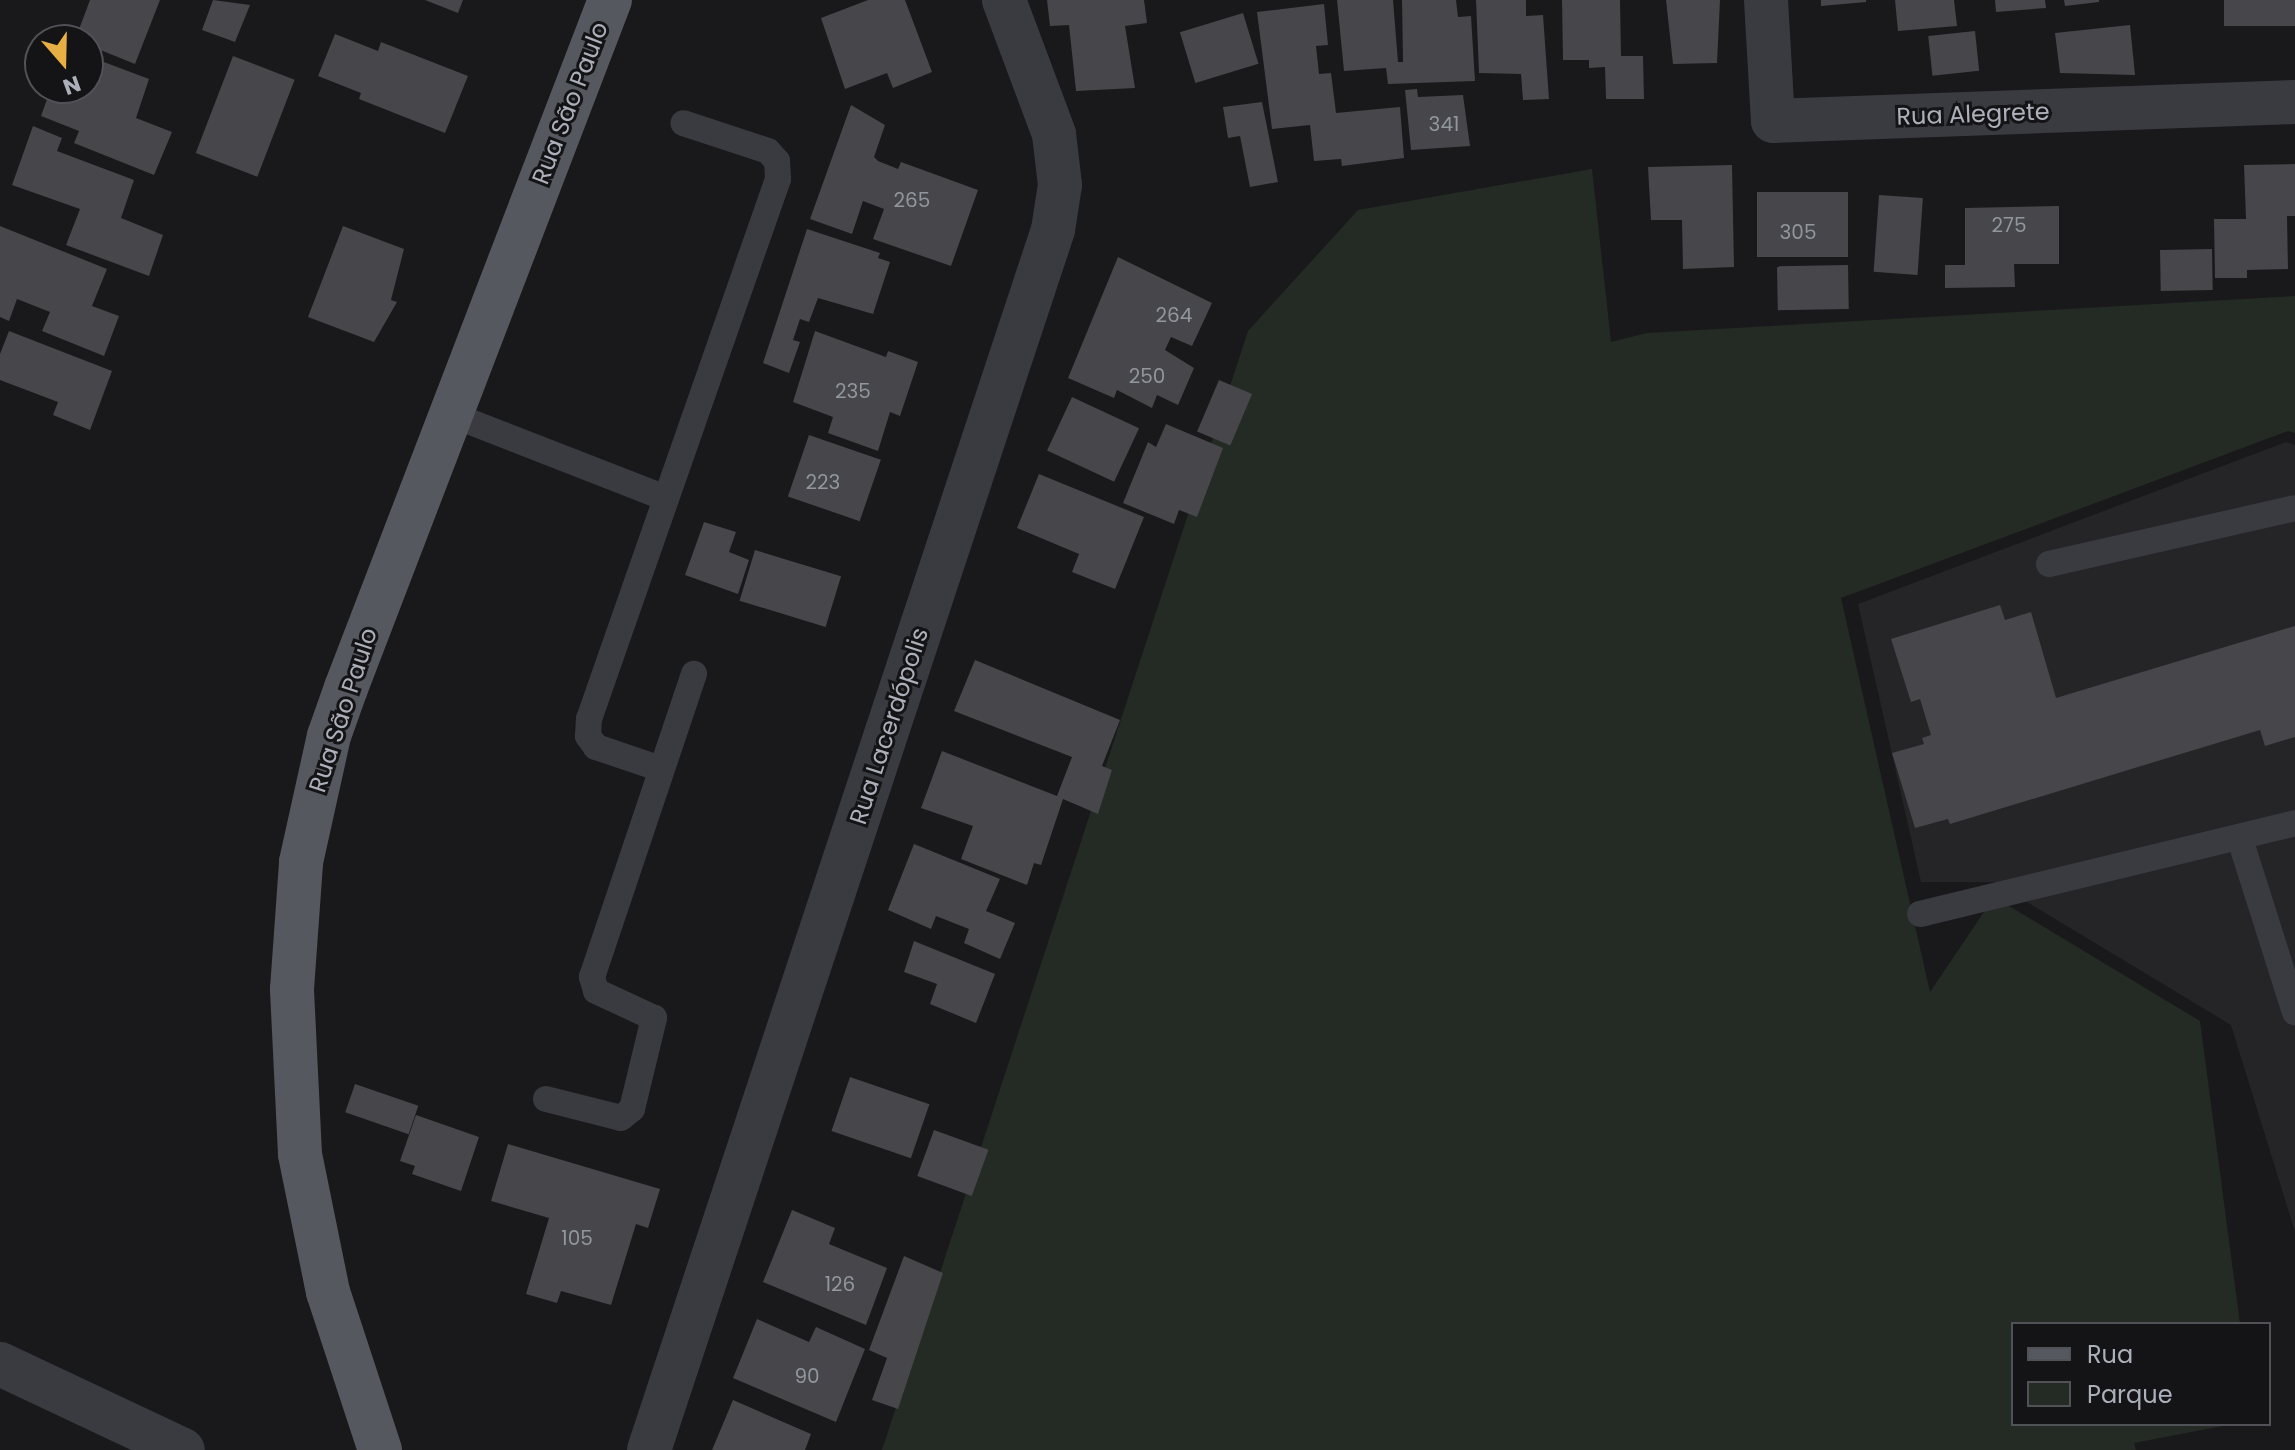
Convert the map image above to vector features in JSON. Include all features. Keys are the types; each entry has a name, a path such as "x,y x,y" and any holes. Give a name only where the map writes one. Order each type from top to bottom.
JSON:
{"main road":[{"name":"Rua São Paulo","path":"380,1450 328,1292 300,1154 293,1073 301,862 329,736 610,0"}],"street":[{"name":"Rua Lacerdópolis","path":"649,1450 1053,230 1060,185 1054,134 1004,0"},
{"name":"Rua Alegrete","path":"1766,0 1773,121 2295,102"},
{"path":"0,1364 126,1438 183,1450"}],"lane":[{"path":"661,769 596,747 588,736 589,719 778,179 777,161 768,151 683,123"},
{"path":"450,414 665,498"},
{"path":"2049,564 2295,508"},
{"path":"546,1099 621,1118 632,1109 654,1018 596,991 592,977 694,674"},
{"path":"1920,914 2240,839 2295,823"},
{"path":"2240,839 2295,1012"}],"shaded area":[{"path":"2286,442 2295,445 2295,1232 2231,1025 1994,882 1921,882 1858,604"}],"green space":[{"path":"1592,169 1611,342 1647,333 2295,296 2295,433 2288,431 1841,598 1930,992 1994,897 2200,1021 2240,1322 2011,1322 2011,1426 2223,1426 2134,1443 2136,1450 882,1450 1248,331 1358,210"}],"building":[{"path":"90,0 160,0 135,64 104,51 104,24 81,24"},
{"path":"213,0 250,5 235,42 202,30"},
{"path":"425,0 463,0 458,13"},
{"path":"868,0 905,0 932,72 893,88 887,73 845,89 821,18"},
{"path":"1047,0 1144,0 1147,23 1125,26 1135,88 1076,91 1069,25 1050,26"},
{"path":"1337,0 1393,0 1398,62 1403,62 1402,0 1456,0 1458,17 1471,16 1475,81 1388,84 1386,68 1344,71"},
{"path":"1476,0 1526,0 1526,16 1543,15 1549,99 1523,100 1521,74 1479,73"},
{"path":"1562,0 1620,0 1621,56 1643,56 1644,99 1606,99 1605,67 1589,68 1589,60 1563,60"},
{"path":"1666,0 1720,0 1717,63 1673,64"},
{"path":"1821,0 1866,0 1866,2 1821,6"},
{"path":"1895,0 1954,0 1957,26 1898,31"},
{"path":"1995,0 2045,0 2046,8 1996,12"},
{"path":"2064,0 2099,0 2099,2 2065,6"},
{"path":"2224,0 2295,0 2295,26 2224,26"},
{"path":"1324,4 1328,45 1316,46 1319,74 1331,73 1336,113 1400,107 1404,158 1342,166 1341,159 1314,161 1310,125 1272,129 1257,12"},
{"path":"1243,13 1258,64 1195,83 1180,32"},
{"path":"2130,25 2135,75 2060,73 2055,33"},
{"path":"1975,31 1979,71 1932,76 1928,36"},
{"path":"335,34 378,51 381,42 468,76 445,133 359,99 361,93 318,76"},
{"path":"233,56 295,80 257,177 196,153"},
{"path":"104,62 149,79 136,118 172,132 154,175 74,143 79,131 41,116 45,104 104,104"},
{"path":"1417,89 1418,97 1463,95 1470,146 1411,150 1405,90"},
{"path":"1262,102 1278,182 1250,187 1240,136 1228,138 1223,107"},
{"path":"851,105 885,125 874,157 878,161 898,169 901,162 978,190 951,266 873,239 884,209 863,201 852,234 810,219"},
{"path":"33,126 62,138 57,151 134,180 121,218 163,235 149,276 66,245 80,209 12,185"},
{"path":"2295,164 2295,216 2287,216 2288,269 2247,270 2247,278 2215,278 2214,219 2246,219 2244,165"},
{"path":"1732,165 1734,267 1683,269 1682,220 1651,220 1648,167"},
{"path":"1757,192 1848,192 1848,257 1757,257"},
{"path":"1879,195 1923,198 1918,275 1874,272"},
{"path":"2059,206 2059,264 2014,264 2015,287 1945,288 1945,265 1965,265 1965,208"},
{"path":"0,226 107,269 92,306 119,316 104,356 42,331 50,312 17,299 9,321 0,317"},
{"path":"343,226 404,249 391,300 397,302 374,342 308,317"},
{"path":"807,229 880,253 878,258 890,262 873,314 818,298 809,322 800,319 793,340 800,342 789,373 763,363"},
{"path":"2212,249 2213,290 2161,291 2160,250"},
{"path":"1118,257 1212,303 1192,346 1171,337 1165,350 1194,368 1178,405 1157,395 1152,408 1117,390 1114,398 1068,378"},
{"path":"1848,265 1849,309 1778,310 1777,266"},
{"path":"9,331 112,371 90,430 53,415 58,402 0,380 0,354"},
{"path":"815,331 886,357 888,351 918,362 900,416 890,412 878,451 828,433 833,417 793,402"},
{"path":"1219,380 1252,394 1230,446 1197,432"},
{"path":"1072,397 1139,428 1114,482 1047,450"},
{"path":"1166,424 1223,448 1197,517 1179,510 1174,524 1123,503 1148,442 1156,447"},
{"path":"809,435 881,460 860,521 788,496"},
{"path":"1039,474 1144,517 1115,589 1072,572 1079,554 1017,528"},
{"path":"704,522 736,532 729,552 749,560 738,594 685,575"},
{"path":"755,550 841,576 826,627 740,601"},
{"path":"2000,605 2005,620 2031,612 2056,698 2295,626 2295,737 2265,746 2260,730 1950,824 1948,819 1915,828 1892,753 1924,744 1922,738 1931,735 1920,699 1911,702 1891,639"},
{"path":"975,660 1120,720 1102,766 1112,770 1098,814 1063,799 1041,865 1034,863 1027,885 961,859 973,826 921,808 942,751 1057,796 1072,757 954,711"},
{"path":"914,844 1000,879 986,911 1015,923 1000,959 964,943 969,929 936,916 931,929 888,910"},
{"path":"914,941 995,974 976,1023 930,1004 937,984 904,972"},
{"path":"850,1077 929,1104 911,1158 831,1131"},
{"path":"355,1084 418,1106 409,1134 345,1112"},
{"path":"416,1115 479,1137 461,1191 412,1174 415,1166 400,1161"},
{"path":"934,1130 989,1150 972,1196 917,1176"},
{"path":"508,1144 660,1189 648,1228 636,1224 611,1305 561,1291 557,1303 526,1294 549,1218 491,1201"},
{"path":"792,1210 835,1228 829,1244 887,1268 866,1325 763,1282"},
{"path":"904,1256 943,1273 898,1409 872,1400 887,1358 869,1350"},
{"path":"757,1319 809,1342 816,1327 865,1349 836,1422 733,1378"},
{"path":"733,1400 811,1434 805,1450 712,1450"}]}
